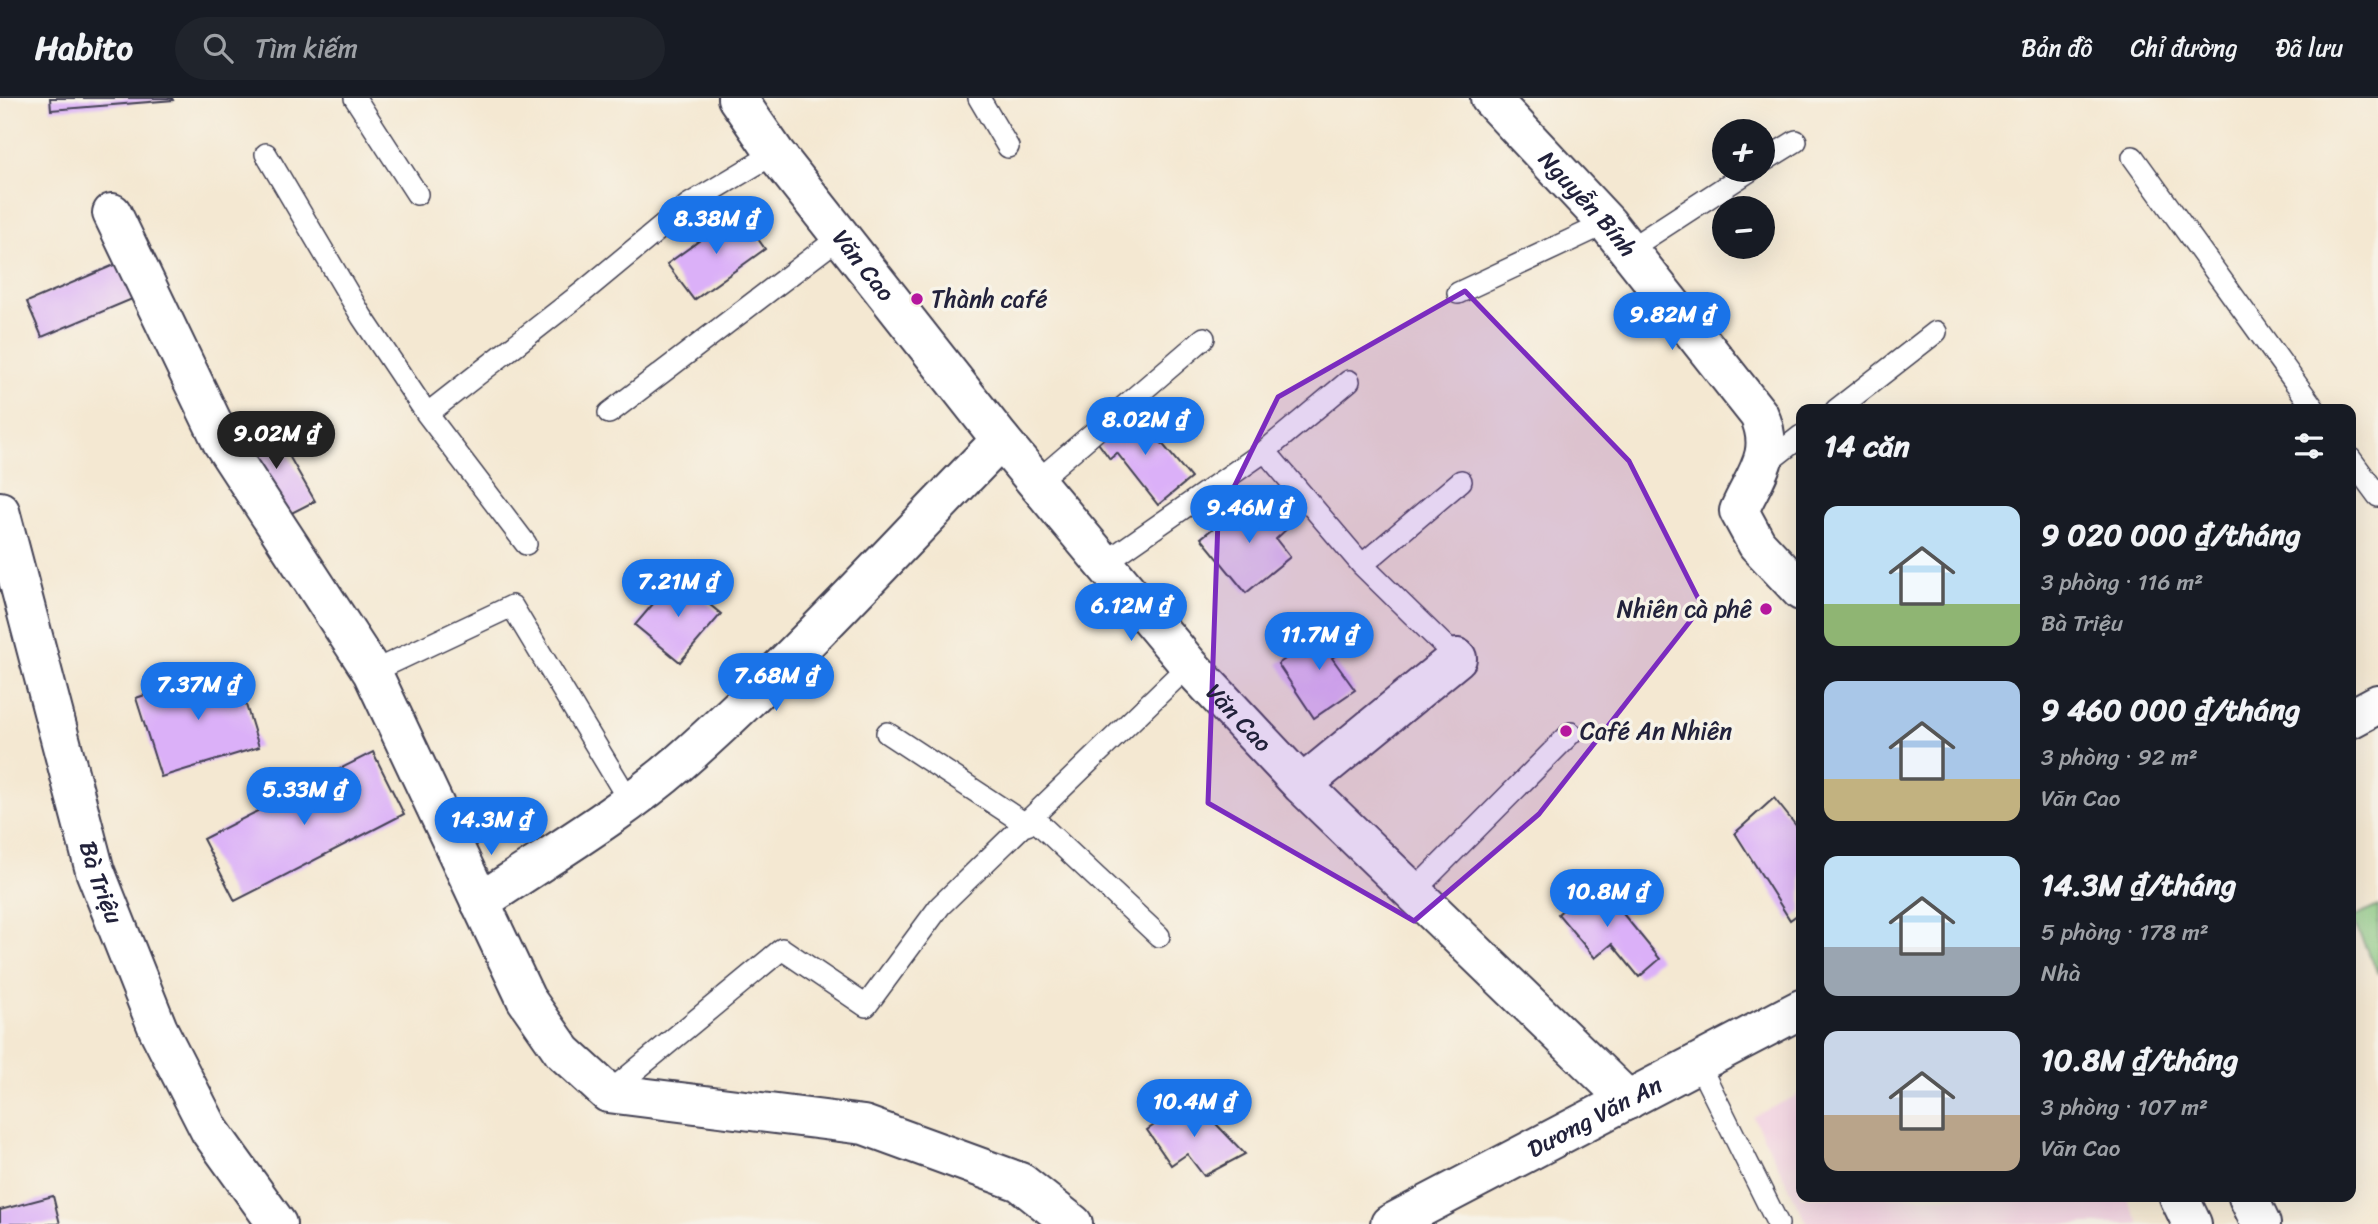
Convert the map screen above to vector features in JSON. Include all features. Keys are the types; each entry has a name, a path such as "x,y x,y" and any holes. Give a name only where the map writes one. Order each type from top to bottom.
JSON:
{"main road":[{"name":"Văn Cao","path":"737,98 775,153 1035,483 1189,665 1302,785 1628,1100"},
{"name":"Nguyễn Bính","path":"1490,98 1617,236 1759,415 1766,430 1764,465 1739,511 1757,544 1796,585"},
{"path":"112,213 222,442 372,672 534,1010 563,1052 608,1093 864,1125 1020,1182 1073,1224"},
{"path":"480,902 629,802 740,707 1001,440"},
{"name":"Bà Triệu","path":"0,511 95,870 158,1029 210,1131 277,1224"},
{"path":"1302,785 1457,658"},
{"path":"2356,716 2378,704"},
{"name":"Dương Văn An","path":"1390,1224 1796,1012"},
{"path":"2181,1202 2192,1224"},
{"path":"2250,1202 2261,1224"}],"lane":[{"path":"355,98 417,194"},
{"path":"979,98 1008,147"},
{"path":"1775,155 1796,141"},
{"path":"427,414 583,292 688,205 775,153"},
{"path":"266,154 362,317 427,414 526,544"},
{"path":"2133,157 2311,404"},
{"path":"1458,293 1617,236 1727,182"},
{"path":"610,413 841,236"},
{"path":"1844,404 1936,332"},
{"path":"1035,483 1204,338"},
{"path":"1103,564 1265,450 1349,381"},
{"path":"1764,465 1796,440"},
{"path":"1265,450 1362,565 1457,658"},
{"path":"2356,466 2378,496"},
{"path":"1362,565 1461,481"},
{"path":"372,672 512,606 629,802"},
{"path":"608,1093 782,949 866,1006 940,906 1030,822 1189,665"},
{"path":"887,733 1030,822 1159,936"},
{"path":"1414,891 1571,733"},
{"path":"1698,1063 1778,1224"}],"highlighted area":[{"path":"1465,291 1629,461 1702,606 1539,814 1414,921 1208,803 1218,520 1278,397"}],"shaded area":[{"path":"1796,1096 1796,1201 1753,1117"},
{"path":"1797,1202 2129,1202 2140,1224 1808,1224"}],"green space":[{"path":"2378,906 2378,974 2356,927 2356,916"}],"building":[{"path":"50,98 172,98 173,100 51,110"},
{"path":"739,212 765,249 694,300 667,264"},
{"path":"121,262 137,297 42,337 27,302"},
{"path":"1135,411 1191,478 1158,505 1117,453 1110,459 1096,440"},
{"path":"269,421 315,501 278,520 239,437"},
{"path":"1246,502 1261,521 1276,509 1290,526 1276,539 1290,557 1246,593 1201,538"},
{"path":"676,577 721,614 680,662 635,625"},
{"path":"1334,625 1349,645 1332,658 1355,690 1314,718 1278,664"},
{"path":"234,666 259,747 161,777 136,698"},
{"path":"373,752 404,814 235,901 203,839"},
{"path":"1774,798 1796,826 1796,916 1790,920 1735,833"},
{"path":"1597,882 1660,959 1639,977 1612,944 1595,958 1558,914"},
{"path":"1192,1099 1245,1154 1204,1176 1187,1154 1171,1165 1147,1130"},
{"path":"53,1196 60,1224 0,1224 0,1210"}],"place":[{"name":"Thành café","path":"917,299"},
{"name":"Nhiên cà phê","path":"1766,609"},
{"name":"Café An Nhiên","path":"1566,731"}]}
